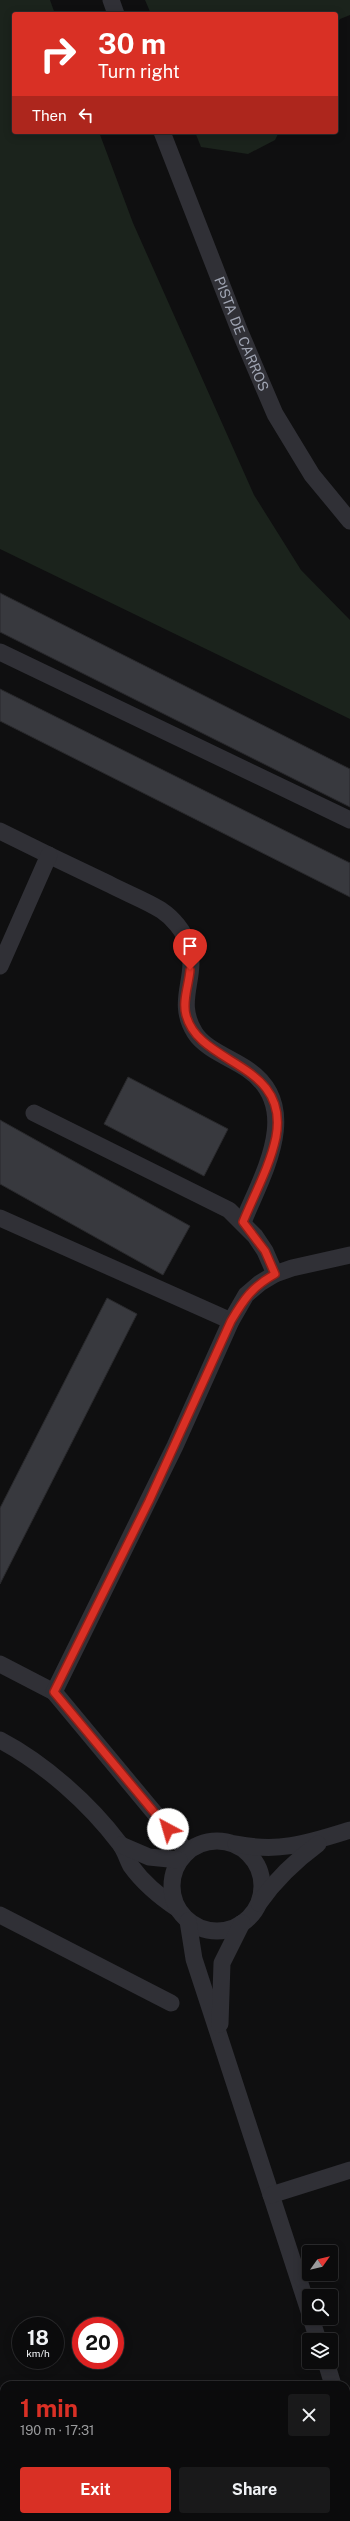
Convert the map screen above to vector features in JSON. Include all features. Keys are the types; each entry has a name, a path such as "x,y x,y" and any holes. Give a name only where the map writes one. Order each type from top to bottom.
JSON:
{"lane":[{"path":"111,0 115,12"},
{"name":"PISTA DE CARROS","path":"163,134 240,332 275,414 312,475 350,521"},
{"path":"0,652 350,820"},
{"path":"0,832 160,910 172,919 188,945 191,962 185,1006 189,1023 196,1035 206,1044 248,1070 268,1092 274,1106 276,1136 243,1222"},
{"path":"0,966 49,855"},
{"path":"34,1113 229,1210 243,1222 265,1251 275,1274"},
{"path":"0,1218 231,1321"},
{"path":"54,1692 149,1501 231,1321 246,1295 260,1283 275,1274 292,1268 350,1255"},
{"path":"0,1664 54,1692 183,1856"},
{"path":"0,1740 27,1754 55,1776 121,1845 130,1865 144,1882 183,1915 205,1929 225,1930 246,1919 257,1905 261,1893 260,1874 251,1857 230,1843"},
{"path":"302,2290 194,1959 183,1915 172,1884 183,1856 200,1844 215,1841 254,1847 279,1848 304,1845 350,1830"},
{"path":"220,2038 222,1963 246,1919 271,1885 297,1859 327,1837"},
{"path":"121,1845 150,1857 183,1856"},
{"path":"0,1915 171,2003"},
{"path":"271,2195 350,2170"},
{"path":"328,2369 332,2381"}],"shaded area":[{"path":"0,0 50,0 54,12 12,12 12,134 100,134 133,223 254,495 301,570 350,620 350,719 0,549"},
{"path":"145,0 350,0 350,15 340,19 338,22 338,12 150,12"},
{"path":"196,134 278,134 275,140 248,154 201,147"}],"building":[{"path":"0,593 350,769 350,807 0,632"},
{"path":"0,689 350,863 350,897 0,721"},
{"path":"128,1077 228,1129 204,1176 104,1124"},
{"path":"0,1120 190,1226 163,1275 0,1184"},
{"path":"107,1298 137,1314 0,1584 0,1508"}],"route":[{"path":"168,1829 64,1702 54,1692 149,1501 231,1321 246,1295 260,1283 275,1274 265,1251 243,1222 272,1150 276,1136 274,1106 268,1092 259,1080 248,1070 206,1044 196,1035 189,1023 185,1006 190,979 190,970"}]}
